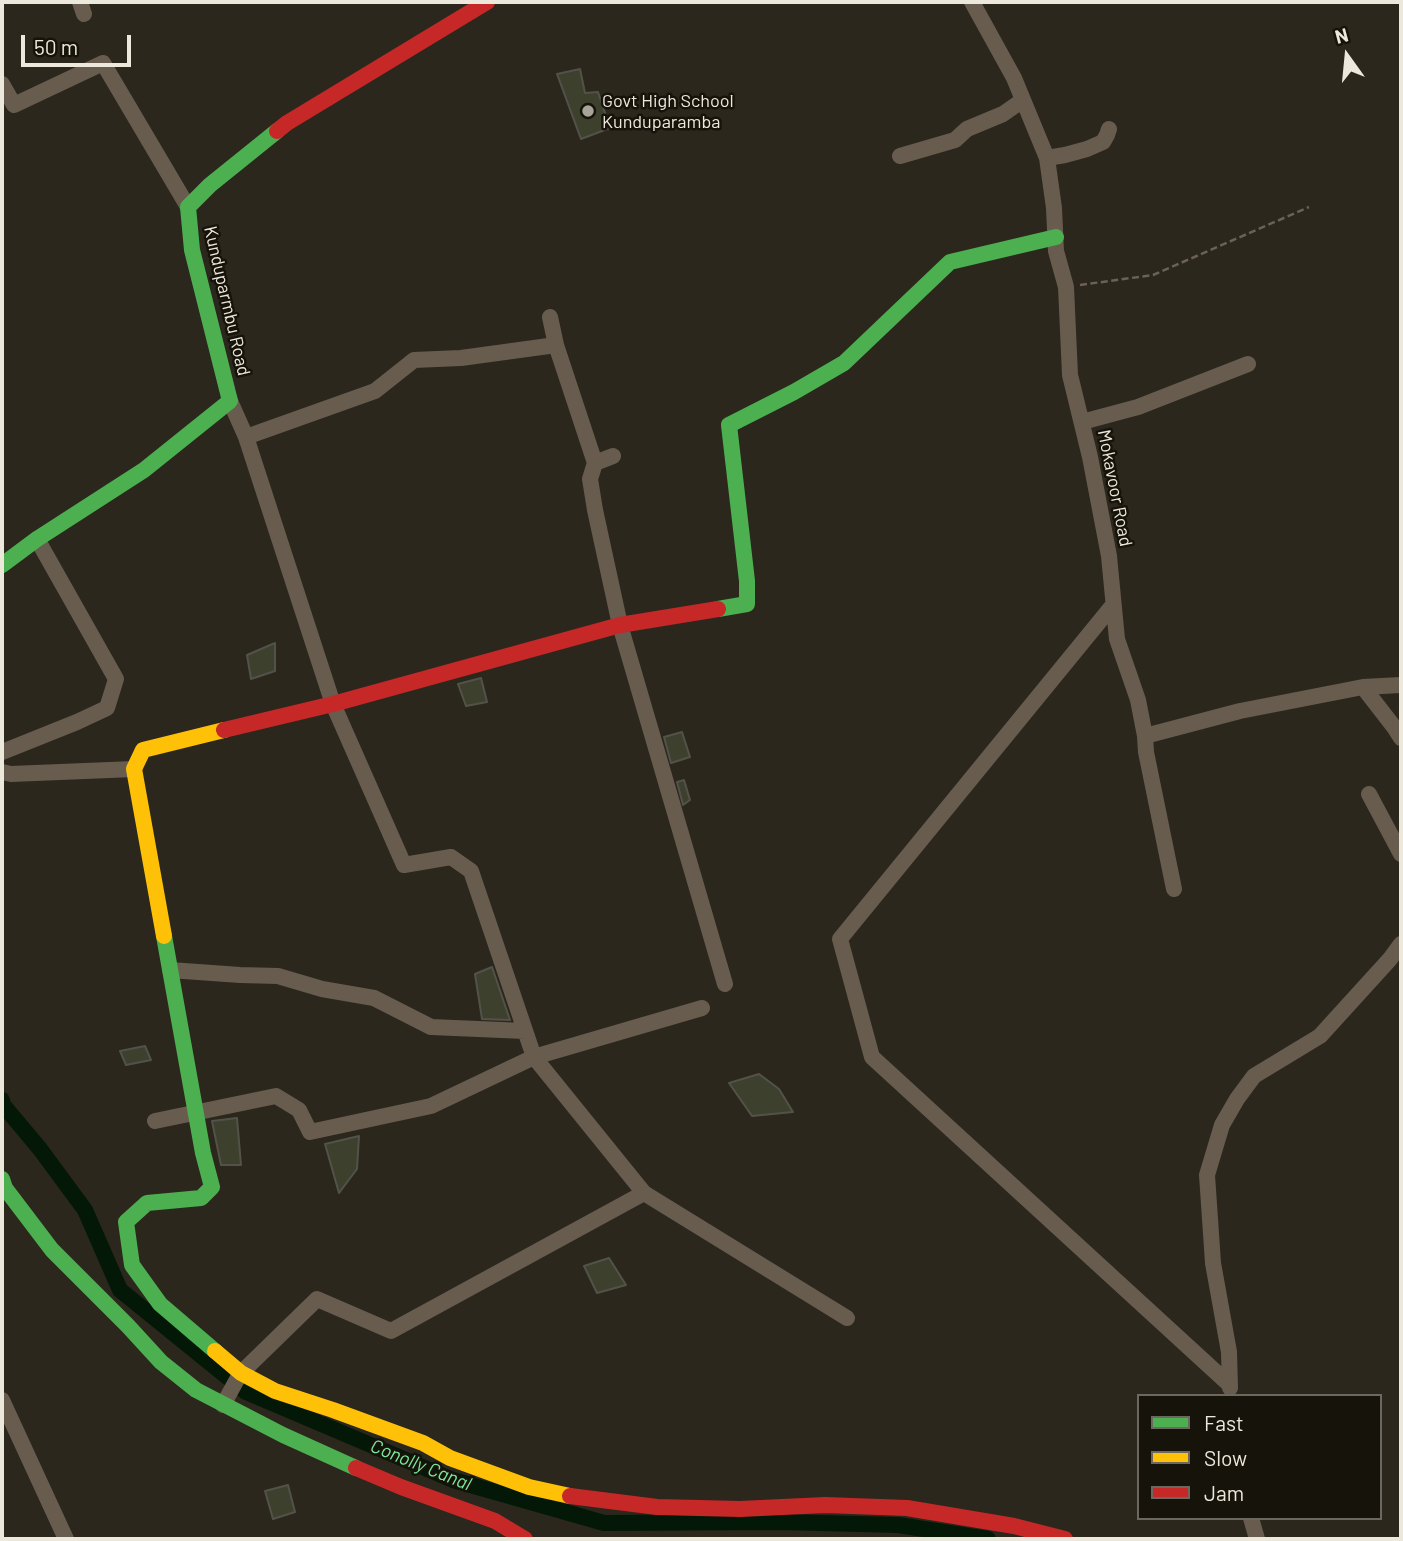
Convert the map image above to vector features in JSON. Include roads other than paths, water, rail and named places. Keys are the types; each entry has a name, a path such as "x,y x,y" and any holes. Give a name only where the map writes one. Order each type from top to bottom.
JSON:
{"street":[{"name":"Kunduparmbu Road","path":"2,565 37,539 144,470 230,401 192,250 188,207 210,185 287,122 487,2"},
{"name":"Mokavoor Road","path":"972,2 1014,78 1047,158 1054,208 1056,251 1066,287 1070,375 1090,457 1109,556 1117,639 1138,700 1174,889"},
{"path":"2,84 14,105 103,64 188,207"},
{"path":"900,156 955,140 967,129 1003,114 1023,100"},
{"path":"1047,158 1087,149 1103,142 1109,129"},
{"path":"1056,237 950,262 844,363 729,425 747,581 747,604 620,625 333,704 143,750 134,769 195,1112 212,1187 201,1198 147,1203 126,1223 132,1265 160,1304 240,1373 275,1391 424,1443 450,1458 529,1487 567,1496 656,1507 907,1508 1014,1526 1065,1539"},
{"path":"550,317 556,345 595,463 590,479 594,510 620,625 725,984"},
{"path":"246,437 375,391 414,360 461,358 556,345"},
{"path":"1082,422 1138,408 1248,364"},
{"path":"230,401 246,437 333,704 404,865 451,857 471,871 534,1056 644,1193 847,1318"},
{"path":"595,463 612,456"},
{"path":"2,752 107,708 116,679 37,539"},
{"path":"1114,605 840,939 872,1057 1230,1390"},
{"path":"1145,737 1240,711 1363,687 1401,685"},
{"path":"1363,687 1401,738"},
{"path":"2,772 11,774 134,769"},
{"path":"1368,794 1401,854"},
{"path":"1230,1390 1229,1352 1213,1263 1207,1175 1222,1125 1254,1076 1320,1036 1401,944"},
{"path":"170,970 278,976 322,989 374,998 431,1027 525,1031"},
{"path":"155,1121 275,1097 299,1110 310,1132 431,1106 534,1056 702,1008"},
{"path":"2,1179 5,1188 52,1250 161,1362 197,1390 307,1446 401,1488 495,1521 525,1539"},
{"path":"223,1405 240,1373 317,1299 391,1331 644,1193"},
{"path":"2,1400 66,1539"},
{"path":"1252,1520 1257,1539"}],"waterway":[{"name":"Conolly Canal","path":"2,1100 3,1105 85,1210 120,1290 246,1392 453,1480 604,1523 781,1522 898,1525 988,1539"}],"place":[{"name":"Govt High School Kunduparamba","path":"588,111"}]}
